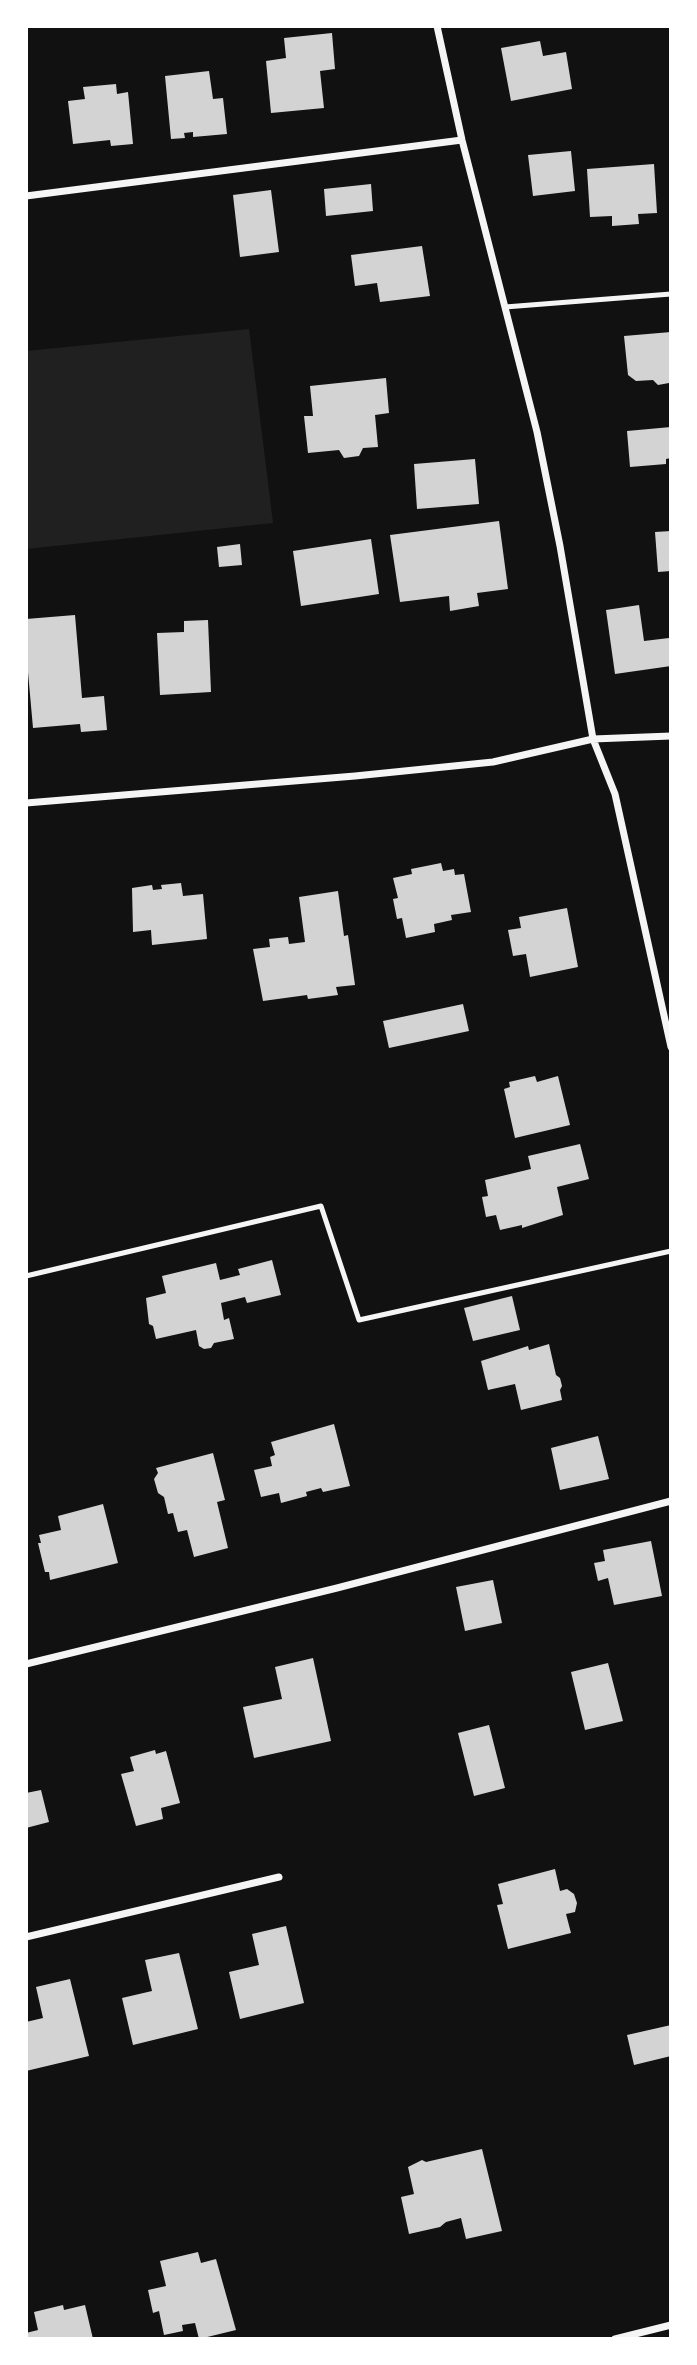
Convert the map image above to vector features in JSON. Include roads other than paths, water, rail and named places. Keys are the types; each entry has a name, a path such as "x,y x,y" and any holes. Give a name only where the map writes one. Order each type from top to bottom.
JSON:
{"street":[{"path":"437,26 462,140 540,445 593,739 615,794 671,1047"},
{"path":"26,196 462,140"},
{"path":"26,803 493,762 593,739 671,736"},
{"path":"26,1664 337,1588 671,1501"},
{"path":"26,1937 279,1877"},
{"path":"615,2339 671,2325"}],"lane":[{"path":"505,307 671,294"},
{"path":"26,1276 321,1206 359,1320 671,1251"}]}
